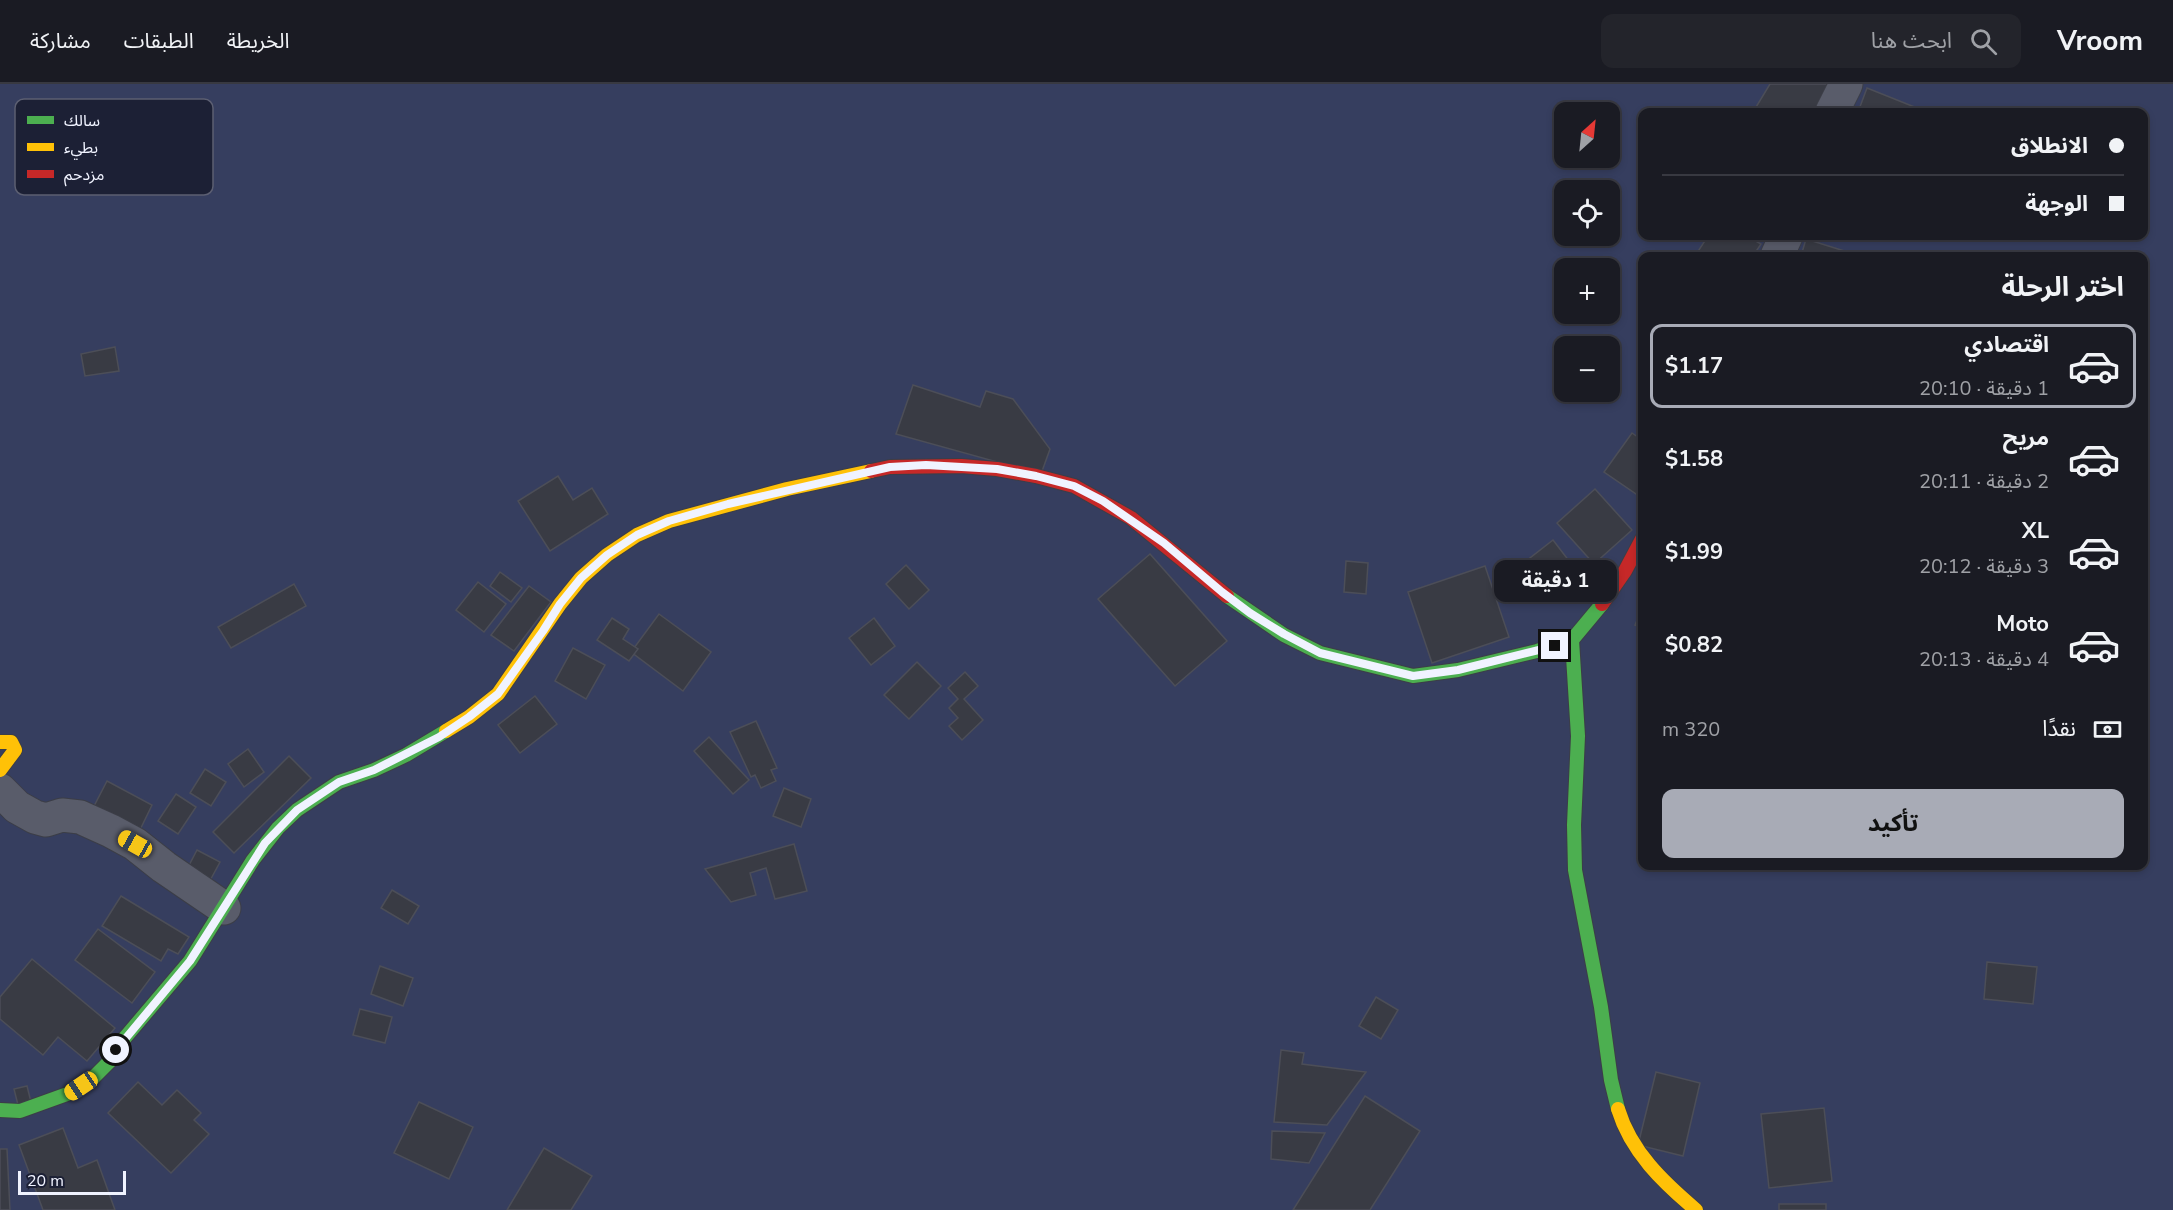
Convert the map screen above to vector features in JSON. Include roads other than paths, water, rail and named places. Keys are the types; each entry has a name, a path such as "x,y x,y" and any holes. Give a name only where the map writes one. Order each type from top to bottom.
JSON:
{"street":[{"path":"1834,108 1846,84"},
{"path":"0,1110 20,1111 54,1100 92,1079 110,1061 123,1040 190,961 265,843 297,810 339,782 374,770 439,737 469,717 498,694 581,578 617,548 637,535 669,521 787,489 890,467 926,465 997,469 1036,476 1074,486 1131,518 1231,599 1284,634 1320,653 1413,676 1458,670 1538,651 1572,640 1625,572 1638,547"},
{"path":"1572,640 1578,748 1573,800 1574,851 1580,903 1595,969 1613,1091 1624,1126 1635,1147 1657,1174 1696,1210"},
{"path":"0,742 11,742 15,750 0,770"},
{"path":"0,790 17,807 35,817 46,820 62,815 80,817 111,831 135,844 224,908"}]}
